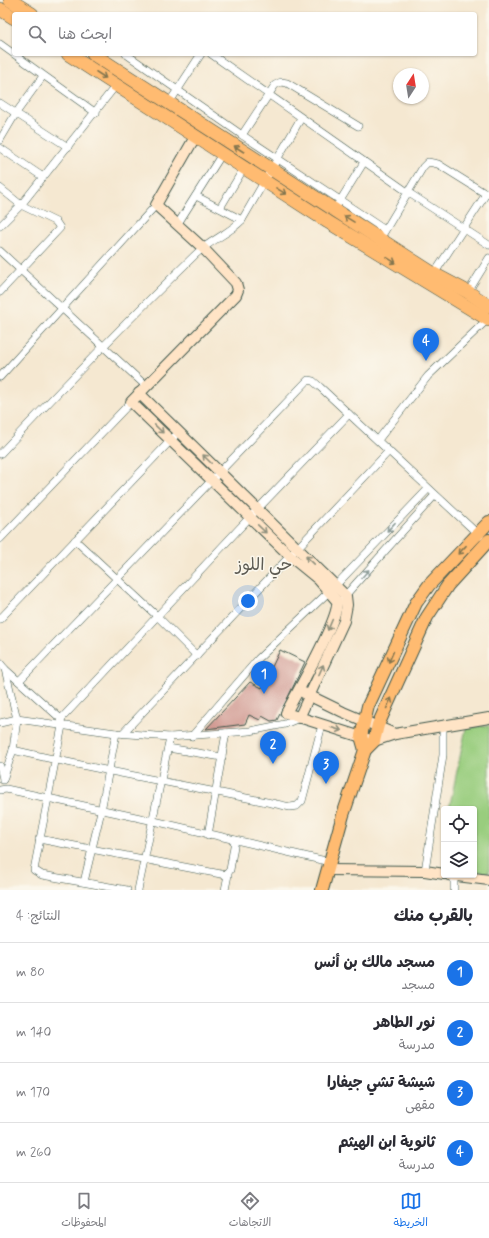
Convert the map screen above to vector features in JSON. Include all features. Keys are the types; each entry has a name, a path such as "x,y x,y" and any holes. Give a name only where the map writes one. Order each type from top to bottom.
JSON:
{"highway":[{"path":"10,0 29,12"},
{"path":"0,9 12,17"},
{"path":"71,56 244,168 271,170 328,222 489,316"},
{"path":"99,56 271,170 337,206 382,234 434,274 468,292 489,316"}],"main road":[{"path":"365,750 360,736 368,706 416,603 429,585 489,522"},
{"path":"322,890 365,750 374,741 378,725 432,609 448,585 488,541"},
{"path":"416,603 432,609"}],"street":[{"path":"0,44 12,53"},
{"path":"16,56 96,112"},
{"path":"129,56 242,135 271,170"},
{"path":"169,103 200,56"},
{"path":"213,56 409,193 489,245"},
{"path":"0,226 21,205 125,74"},
{"path":"0,140 16,113 43,76"},
{"path":"242,135 278,82 287,83 358,126"},
{"path":"0,102 68,147"},
{"path":"0,454 102,346 202,248 235,227 242,220 302,118"},
{"path":"1,374 62,310 156,205 195,137"},
{"path":"0,148 43,177"},
{"path":"178,225 222,154"},
{"path":"328,222 364,162"},
{"path":"382,234 426,164 433,162 487,193 463,227 434,274"},
{"path":"220,208 244,168"},
{"path":"0,188 21,205 56,222 60,228 0,292"},
{"path":"196,196 242,220"},
{"path":"0,539 237,293 238,288 236,283 202,248 156,205"},
{"path":"0,251 102,346 143,389 179,431 298,549 347,605 344,621 300,718 285,724 226,733 170,738 119,733 61,722 17,719 0,723"},
{"path":"468,292 489,258"},
{"path":"378,440 428,376 489,316"},
{"path":"19,681 308,380 316,384 378,440 435,495 478,534 488,541"},
{"path":"131,402 291,557 321,576"},
{"path":"127,890 35,872 34,866 48,798 61,722 157,616 349,414"},
{"path":"0,619 179,431"},
{"path":"84,882 101,811 108,770 119,733 197,656 389,451"},
{"path":"192,736 258,659 332,588 428,488"},
{"path":"285,724 286,713 326,635 342,598 435,495"},
{"path":"403,515 412,522"},
{"path":"75,540 157,616 197,656"},
{"path":"2,666 61,722"},
{"path":"2,666 17,719 13,750 3,780"},
{"path":"298,690 395,734"},
{"path":"286,713 374,741 395,734 489,718"},
{"path":"13,750 54,760 216,791 290,807 297,806 302,801 322,725"},
{"path":"425,871 443,755 443,725"},
{"path":"208,835 226,733"},
{"path":"138,890 154,821 170,738"},
{"path":"168,748 222,757"},
{"path":"0,766 3,780 3,790 48,798 101,811 154,821 208,835 235,840 329,866 425,871 441,874"},
{"path":"39,839 228,875"},
{"path":"224,890 235,840"},
{"path":"450,878 454,890"},
{"path":"473,878 489,880"}],"green space":[{"path":"489,725 489,873 477,871 477,806 450,806 466,728"}],"building":[{"path":"280,650 305,662 277,720 271,721 262,716 260,720 249,715 245,724 206,729 250,682 262,688"}],"place":[{"name":"ثانوية ابن الهيثم","path":"426,361"},
{"name":"مسجد مالك بن أنس","path":"264,694"},
{"name":"نور الطاهر","path":"273,764"},
{"name":"شيشة تشي جيفارا","path":"326,784"}],"district":[{"name":"حي اللوز","path":"264,564"}]}
